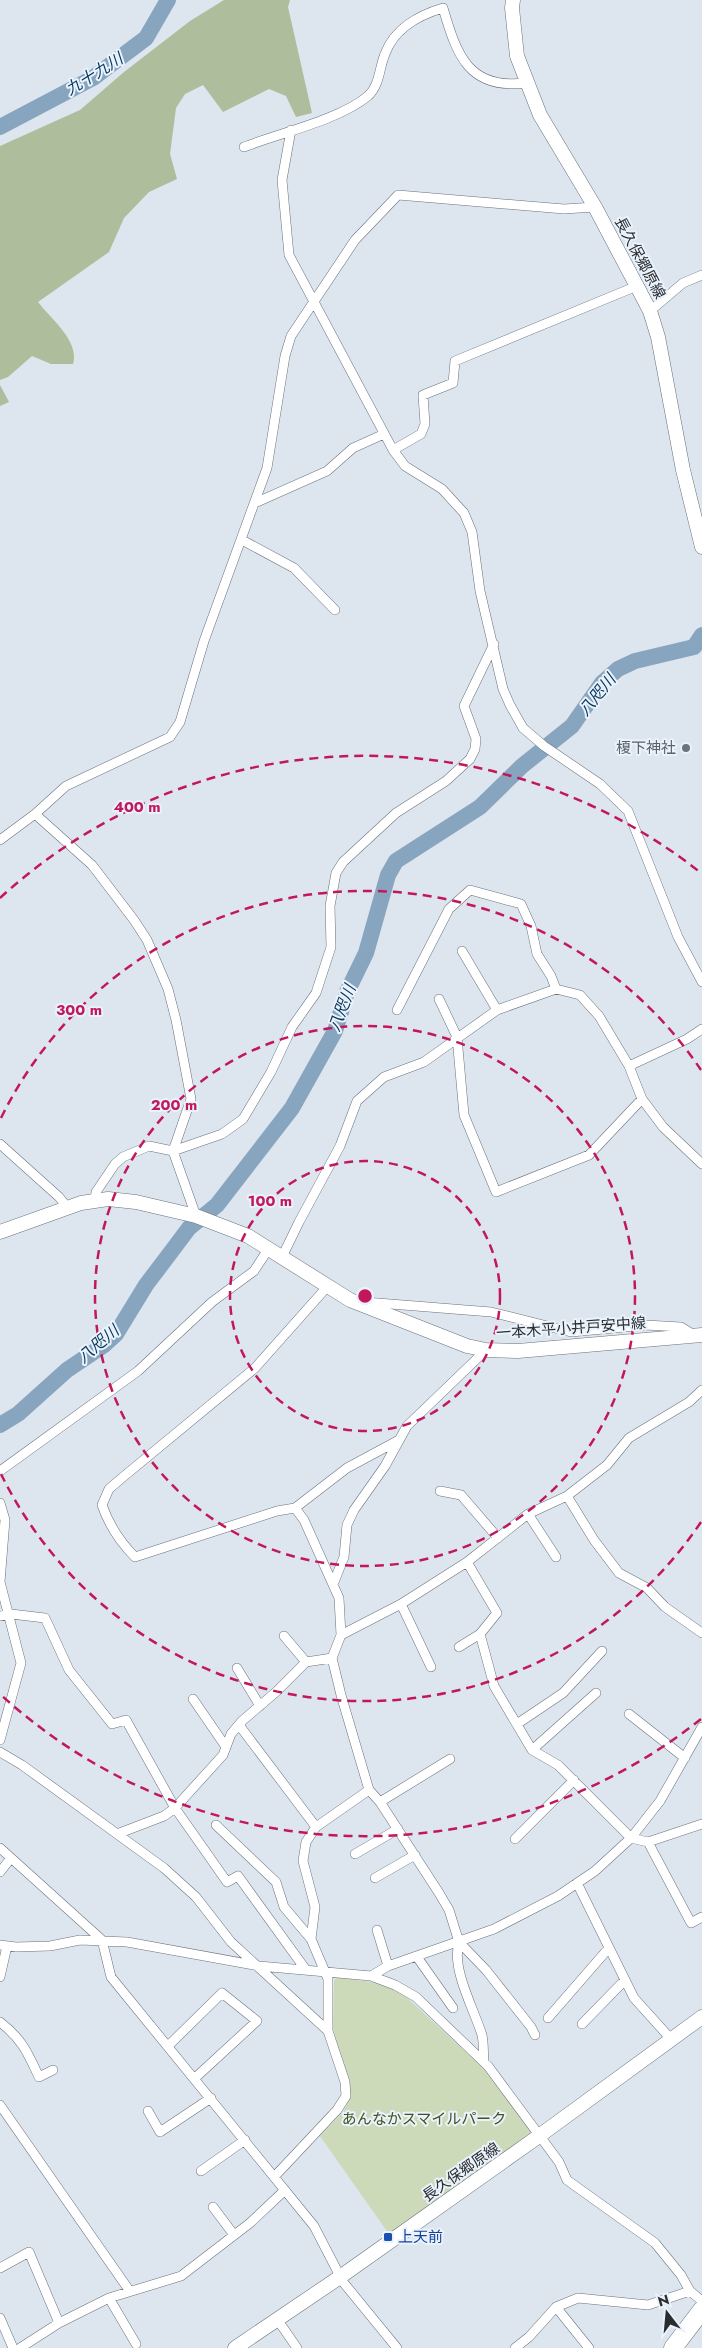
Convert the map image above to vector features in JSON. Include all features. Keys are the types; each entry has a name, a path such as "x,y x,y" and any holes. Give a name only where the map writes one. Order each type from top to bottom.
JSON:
{"highway":[{"path":"673,2348 702,2310"}],"main road":[{"name":"長久保郷原線","path":"513,0 517,56 540,115 594,207 650,312 658,337 683,470 702,547"},
{"name":"一本木平小井戸安中線","path":"0,1232 67,1207 108,1199 136,1202 196,1216 240,1233 269,1248 326,1287 354,1302 467,1346 486,1350 518,1351 699,1336"},
{"name":"長久保郷原線","path":"235,2348 340,2277 539,2136 670,2038 702,2017"}],"street":[{"path":"244,147 341,112 370,94 377,82 385,54 392,41 409,23 424,14 443,8 450,33 463,61 478,77 495,83 526,83"},
{"path":"290,130 282,180 288,255 393,450 405,466 442,489 464,512 472,532 480,591 494,644 503,689 523,728 544,746 600,784 628,811 678,937 702,982"},
{"path":"0,840 35,814 66,786 170,736 180,722 204,641 267,468 285,356 291,336 355,240 398,195 564,208 594,207"},
{"path":"650,312 683,283 702,275"},
{"path":"393,450 421,434 425,424 423,395 453,383 455,361 637,286"},
{"path":"255,503 327,471 353,448 384,434"},
{"path":"242,540 294,568 335,610"},
{"path":"95,1201 96,1192 122,1157 150,1146 173,1151 222,1134 243,1119 270,1072 292,1027 316,993 331,947 330,906 336,873 342,862 396,813 446,781 470,759 476,749 476,739 464,706 494,644"},
{"path":"35,814 92,865 134,920 147,940 168,989 191,1098 173,1151 196,1216"},
{"path":"397,1010 449,909 470,890 521,904 531,926 538,954 556,989"},
{"path":"462,951 497,1010"},
{"path":"282,1257 340,1146 357,1101 384,1077 424,1062 497,1010 556,989 580,995 599,1016 629,1066 642,1099 663,1126 702,1164"},
{"path":"439,1000 457,1037 464,1115 496,1192 589,1155 642,1099"},
{"path":"629,1066 687,1039 702,1029"},
{"path":"0,1144 59,1197 67,1207"},
{"path":"0,1471 26,1450 138,1371 212,1302 254,1271 269,1248"},
{"path":"326,1287 255,1368 109,1489 102,1505 107,1519 122,1544 135,1558 278,1511 295,1508 347,1468 400,1440"},
{"path":"354,1302 491,1312 571,1332 646,1325 681,1327 699,1336"},
{"path":"334,1582 344,1557 347,1525 385,1466 407,1426 486,1350"},
{"path":"341,1635 401,1604 467,1562 528,1514 567,1496 607,1466 629,1438 689,1402 702,1390"},
{"path":"440,1491 461,1496 498,1538"},
{"path":"567,1496 594,1540 619,1573 647,1588 665,1607 702,1633"},
{"path":"0,1503 5,1520 0,1582 4,1615 21,1663 0,1740"},
{"path":"295,1508 304,1520 334,1582 339,1598 341,1635 332,1658 369,1790 380,1802 449,1910 459,1942 486,1970 531,2027 535,2035"},
{"path":"528,1514 556,1557"},
{"path":"459,1647 480,1634 498,1612 467,1562"},
{"path":"401,1604 431,1667"},
{"path":"4,1615 45,1618 68,1670 112,1724 126,1720 175,1808 227,1882 238,1876 306,1970"},
{"path":"480,1634 494,1686 532,1750 558,1764 631,1838 648,1842 702,1824"},
{"path":"284,1636 306,1662"},
{"path":"517,1724 564,1693 602,1650"},
{"path":"117,1834 164,1816 175,1808 223,1755 231,1734 239,1725 306,1662 332,1658"},
{"path":"237,1668 260,1706"},
{"path":"532,1750 596,1693"},
{"path":"193,1699 226,1747"},
{"path":"629,1714 685,1758"},
{"path":"239,1725 316,1827"},
{"path":"371,1976 388,1966 494,1929 558,1896 595,1871 631,1838 660,1802 702,1727"},
{"path":"0,1752 22,1765 164,1868 196,1897 231,1942 328,2032"},
{"path":"380,1802 450,1759"},
{"path":"515,1839 574,1780"},
{"path":"311,1939 315,1907 303,1861 306,1842 316,1827 369,1790"},
{"path":"216,1825 276,1882 284,1907 311,1939 328,1979 328,2032 345,2082 346,2096 337,2110 274,2176"},
{"path":"355,1854 398,1829"},
{"path":"648,1842 692,1923 702,1917"},
{"path":"0,1848 102,1940 111,1977 314,2226 350,2293 397,2348"},
{"path":"375,1878 415,1855"},
{"path":"0,1872 11,1858"},
{"path":"577,1883 593,1912 608,1949 634,1998 670,2038"},
{"path":"377,1930 388,1966"},
{"path":"0,1977 4,1946 50,1946 80,1940 102,1940 127,1942 259,1966 371,1976 395,1985 416,1997 484,2062 559,2162 567,2180 655,2243 681,2274 690,2291 702,2301"},
{"path":"459,1942 456,1951 466,1992 482,2036 484,2062"},
{"path":"548,2018 608,1949"},
{"path":"417,1957 453,2008"},
{"path":"582,2024 625,1980"},
{"path":"168,2046 222,1993 257,2021 195,2078"},
{"path":"0,2022 16,2034 27,2050 39,2077 52,2070"},
{"path":"148,2111 160,2132 211,2098"},
{"path":"0,2105 129,2290"},
{"path":"201,2171 245,2140"},
{"path":"20,2348 59,2323 110,2298 129,2290 181,2276 234,2235 285,2190"},
{"path":"213,2207 234,2235"},
{"path":"0,2268 29,2252 59,2323"},
{"path":"515,2348 529,2337 556,2307 578,2298 648,2305 690,2291"},
{"path":"110,2298 136,2344"},
{"path":"556,2307 589,2348"},
{"path":"0,2318 13,2348"},
{"path":"277,2319 297,2348"}],"green space":[{"path":"224,0 290,0 288,7 312,113 296,117 286,96 269,89 223,112 203,85 185,94 176,108 170,154 177,179 149,192 124,218 109,252 38,302 68,338 74,355 73,364 51,364 32,356 8,377 0,380 0,146 80,110 124,72 190,21"},
{"path":"0,385 9,402 0,406"},
{"name":"あんなかスマイルパーク","path":"337,1977 386,1984 403,1994 495,2079 534,2135 391,2237 320,2136 343,2112 348,2103 350,2084 333,2028 334,1981"}],"waterway":[{"name":"九十九川","path":"0,127 93,78 146,38 168,0"},
{"name":"八咫川","path":"0,1425 18,1414 67,1370 104,1345 116,1334 146,1285 189,1228 217,1205 292,1108 335,1031 347,992 366,953 388,875 396,861 480,807 522,766 572,726 602,683 618,669 635,661 694,647 702,635"}],"place":[{"name":"榎下神社","path":"686,748"},
{"name":"上天前","path":"388,2237"}]}
